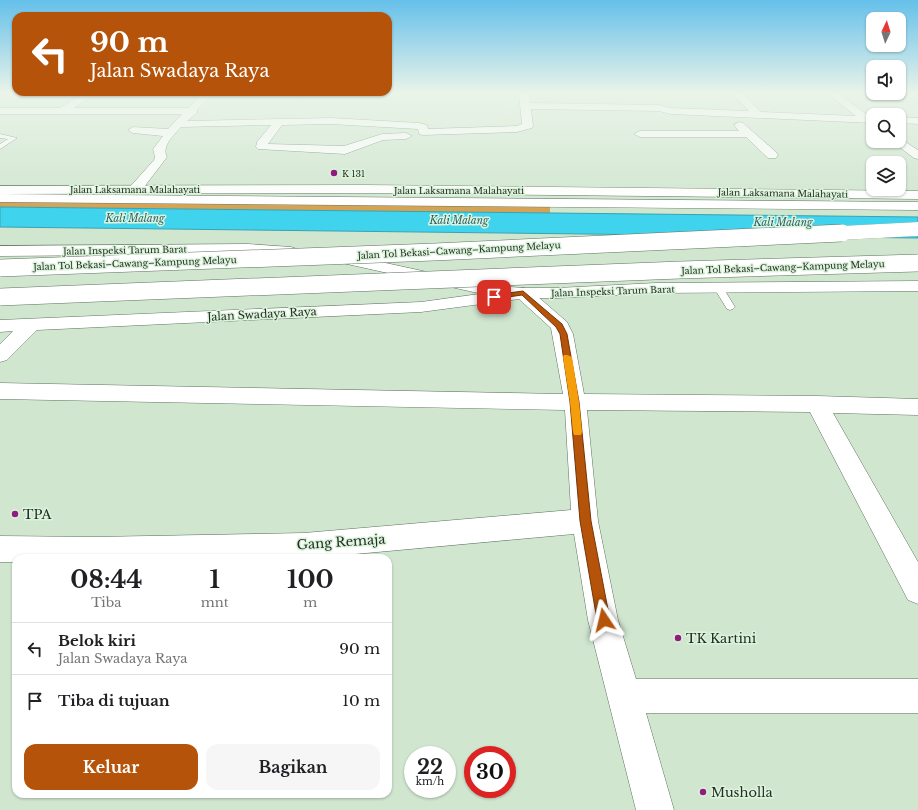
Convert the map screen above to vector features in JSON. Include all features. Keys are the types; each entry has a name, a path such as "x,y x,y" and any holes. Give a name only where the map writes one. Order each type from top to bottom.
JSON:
{"main road":[{"path":"136,188 159,161 161,157 158,153 159,149 173,132"},
{"path":"271,132 263,142 262,147 344,150 360,146 382,136 412,136 423,132 437,132"},
{"path":"747,132 772,155"},
{"path":"640,134 749,134"},
{"path":"906,147 918,155"},
{"name":"Jalan Laksamana Malahayati","path":"0,190 136,188 618,191 918,195"},
{"path":"0,198 225,199 742,206 918,206"},
{"name":"Jalan Tol Bekasi–Cawang–Kampung Melayu","path":"0,268 434,252 918,229"},
{"name":"Jalan Inspeksi Tarum Barat","path":"0,251 248,249 311,253 441,279 487,290 523,293 719,288 918,286"},
{"name":"Jalan Tol Bekasi–Cawang–Kampung Melayu","path":"0,297 680,270 918,263"},
{"path":"523,293 560,326 564,334 575,402 585,521 604,620 623,696 655,810"},
{"name":"Jalan Swadaya Raya","path":"0,326 421,307 523,293"},
{"path":"0,354 31,325"},
{"path":"0,391 575,402 817,404 918,407"},
{"path":"817,404 918,590"},
{"name":"Gang Remaja","path":"0,549 304,546 585,521"},
{"path":"623,696 918,696"}],"lane":[{"path":"0,136 11,137 14,139 0,147"},
{"path":"719,288 730,307"}],"shaded area":[{"path":"0,196 550,203 550,213 0,207"}],"water":[{"name":"Kali Malang","path":"0,207 918,217 918,238 0,227"}],"slow traffic":[{"path":"567,357 575,402 578,432"}],"place":[{"name":"K 131","path":"334,173"},
{"name":"TPA","path":"15,514"},
{"name":"TK Kartini","path":"678,638"},
{"name":"Musholla","path":"703,792"}],"route":[{"path":"494,297 523,293 560,326 564,334 575,402 585,521 604,620"}]}
